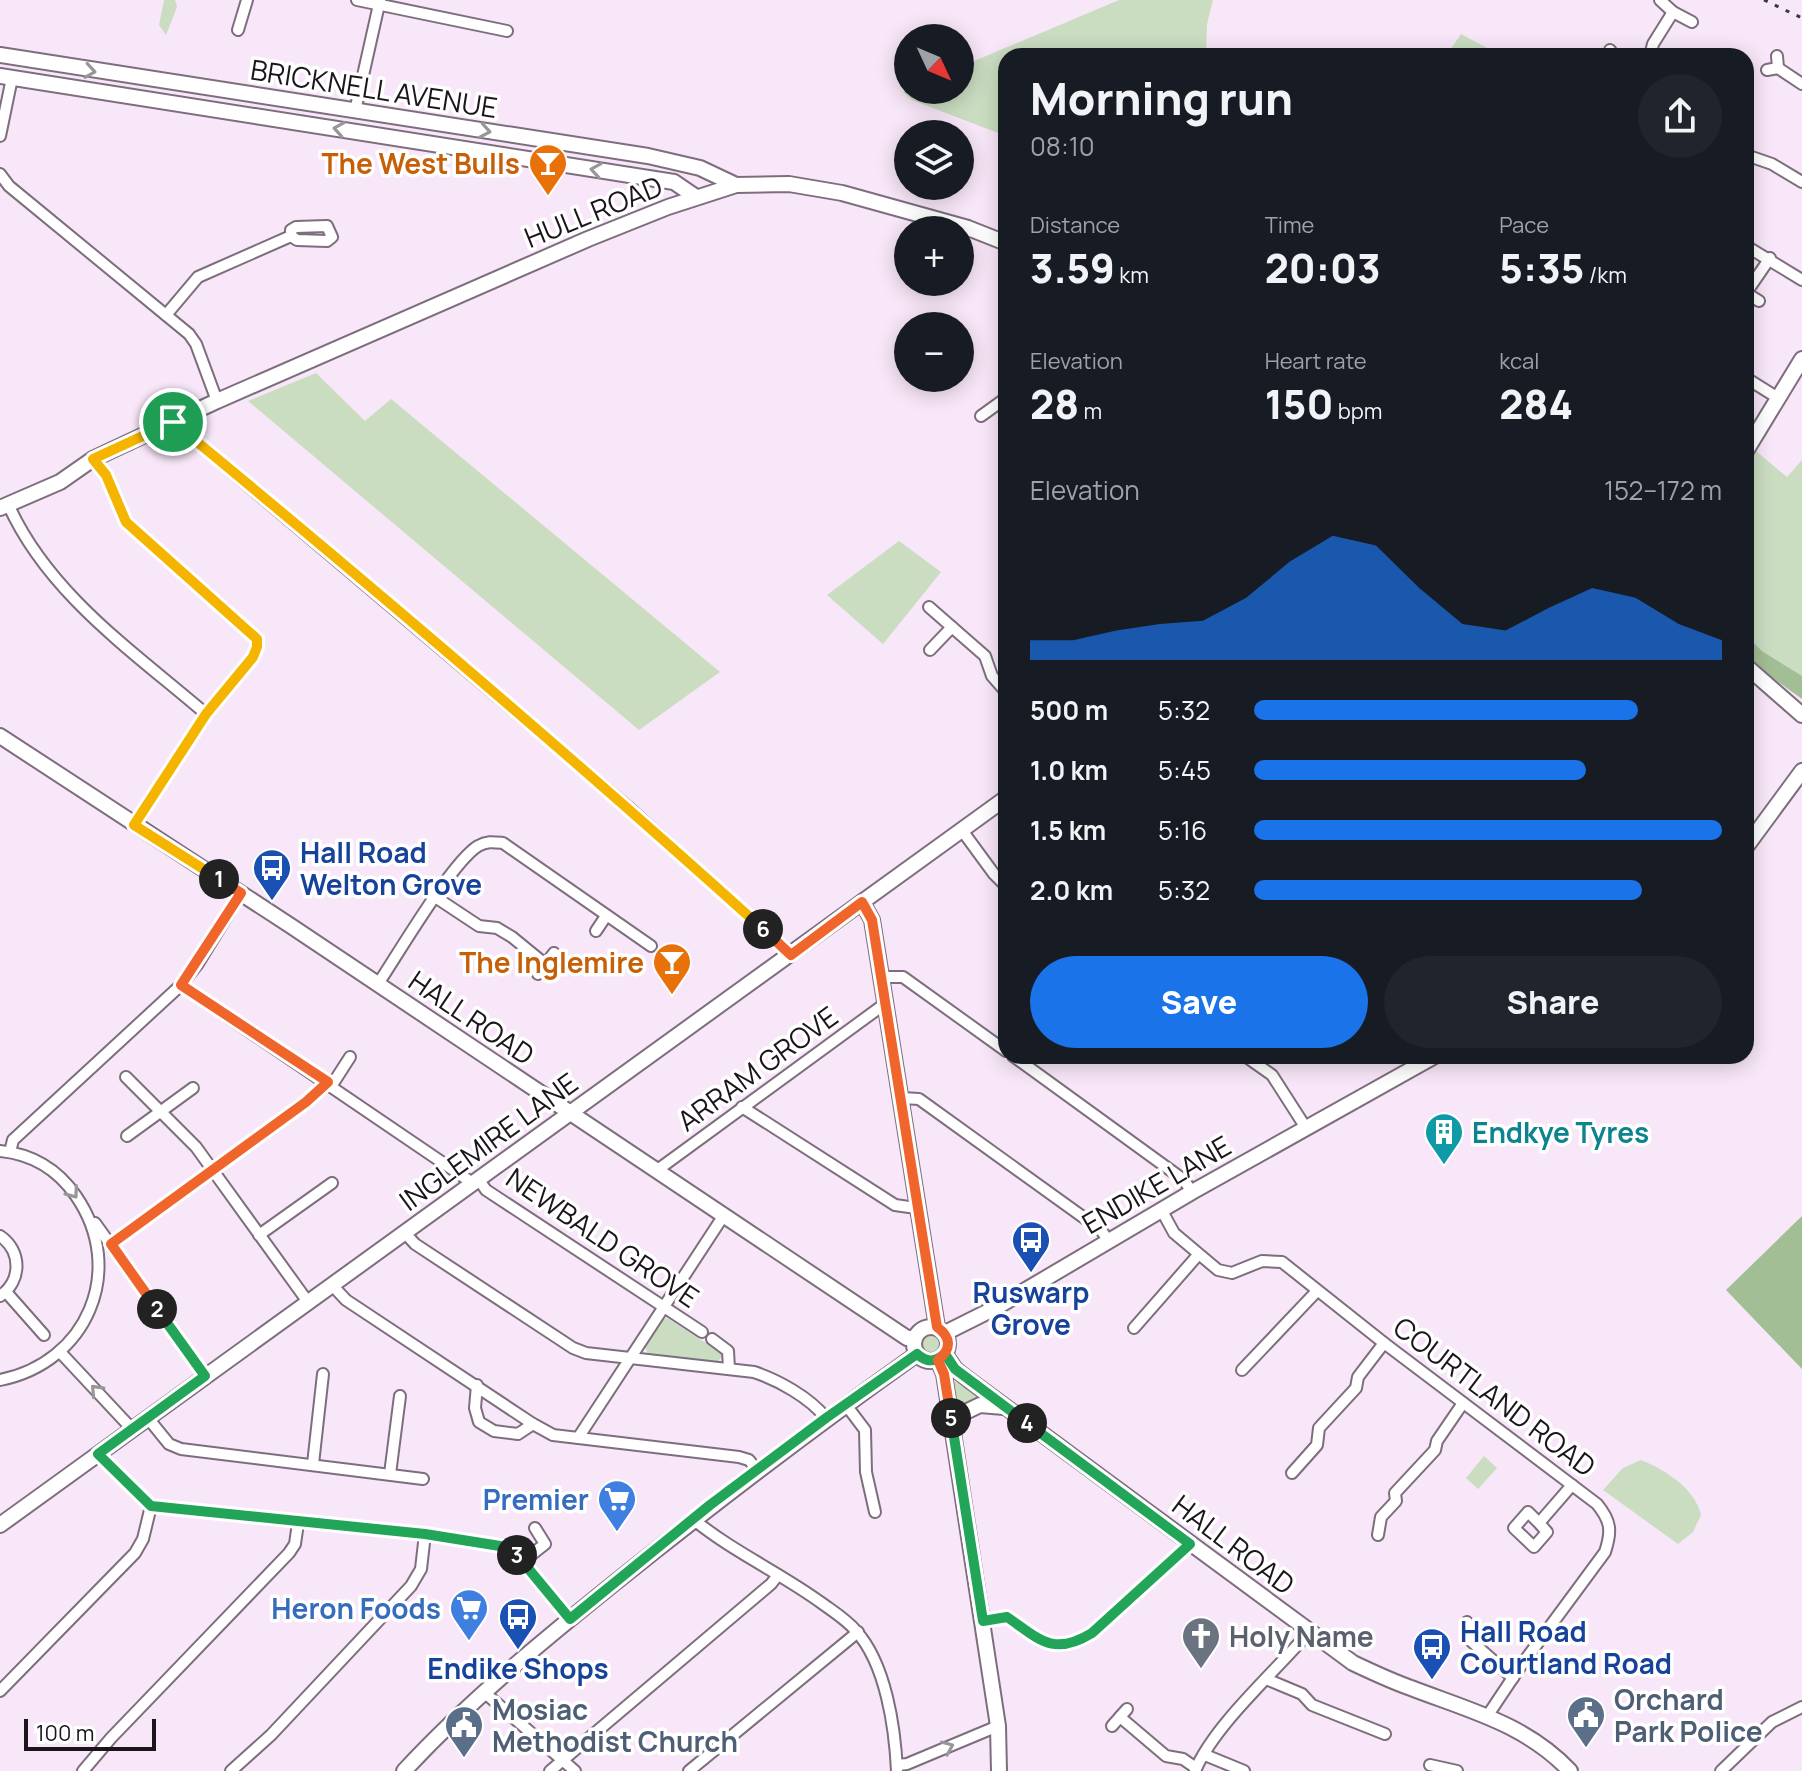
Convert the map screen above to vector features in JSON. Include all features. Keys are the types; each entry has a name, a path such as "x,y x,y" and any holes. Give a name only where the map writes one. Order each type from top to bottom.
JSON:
{"street":[{"path":"238,30 247,0"},
{"path":"357,0 503,27"},
{"path":"1660,0 1673,12 1692,22"},
{"path":"355,111 380,3"},
{"path":"1652,48 1673,12"},
{"name":"BRICKNELL AVENUE","path":"0,55 648,156 700,168 736,185"},
{"path":"1774,65 1802,84"},
{"path":"0,136 6,77"},
{"name":"BRICKNELL AVENUE","path":"6,77 674,182 696,197"},
{"path":"1754,158 1772,164 1802,182"},
{"path":"0,174 9,186 195,341 217,401"},
{"name":"HULL ROAD","path":"4,506 60,482 93,459 217,401 578,244 696,197 736,185 789,184 842,193 968,228 998,240"},
{"path":"166,315 198,277 291,236"},
{"path":"1754,250 1802,280"},
{"path":"1754,281 1770,258"},
{"path":"1754,298 1759,301"},
{"path":"1754,438 1802,359"},
{"path":"1754,383 1778,398"},
{"path":"980,416 998,404"},
{"path":"173,422 616,797 791,955"},
{"path":"93,459 106,475 126,522 257,639 253,657 206,714 134,825"},
{"path":"4,506 57,583 206,714"},
{"path":"929,607 985,656 992,676 998,683"},
{"path":"930,650 952,627"},
{"path":"1754,673 1802,715"},
{"name":"HALL ROAD","path":"0,736 241,893 907,1338 915,1338"},
{"path":"1754,836 1802,771"},
{"name":"INGLEMIRE LANE","path":"0,1525 998,804"},
{"path":"961,829 998,878"},
{"path":"378,984 436,898 475,848 488,842 503,843 651,946"},
{"path":"411,881 479,926 497,928 512,937 545,964"},
{"path":"205,1376 68,1184 38,1161 5,1151 13,1140 181,985 241,893"},
{"path":"862,902 872,920 902,1098 916,1208 941,1330 948,1340 942,1357 944,1374 998,1726 999,1771"},
{"path":"596,931 606,916"},
{"path":"538,974 554,953"},
{"path":"882,977 903,977 998,1045"},
{"name":"NEWBALD GROVE","path":"181,985 702,1332"},
{"name":"ARRAM GROVE","path":"656,1171 886,1003"},
{"path":"111,1244 330,1084 350,1057"},
{"path":"1024,1064 1184,1180 1192,1192"},
{"path":"1256,1064 1272,1075 1306,1128"},
{"name":"ENDIKE LANE","path":"941,1330 997,1307 1108,1240 1421,1064"},
{"path":"126,1077 185,1135 308,1302"},
{"path":"127,1136 193,1088"},
{"path":"902,1098 919,1099 1101,1230 1108,1240"},
{"path":"742,1107 895,1205 916,1208"},
{"path":"259,1235 332,1183"},
{"name":"COURTLAND ROAD","path":"1162,1211 1174,1233 1218,1270 1232,1273 1262,1261 1282,1262 1597,1504 1609,1519 1611,1535 1605,1552 1488,1715"},
{"path":"0,1380 29,1373 60,1352 85,1322 95,1295 99,1268 96,1235 89,1215"},
{"path":"578,1438 724,1215"},
{"path":"405,1233 415,1244 573,1348 586,1353 729,1369 769,1377 818,1408 826,1418"},
{"path":"0,1236 17,1258 13,1282 3,1294 44,1335"},
{"path":"1134,1328 1198,1255"},
{"path":"332,1285 346,1300 553,1435 739,1457 749,1460 757,1470"},
{"path":"1242,1370 1317,1291"},
{"path":"941,1330 927,1327 919,1331 915,1338 917,1354 923,1359 942,1357"},
{"name":"NEWBALD GROVE","path":"712,1339 728,1351 729,1369"},
{"path":"1292,1473 1317,1445 1319,1428 1356,1388 1358,1377 1384,1343"},
{"path":"60,1352 132,1429"},
{"path":"404,1771 485,1693 693,1519 826,1418 917,1354"},
{"name":"HALL ROAD","path":"942,1357 1004,1407 1353,1663 1410,1688 1488,1715 1542,1747 1565,1769"},
{"path":"313,1464 323,1374"},
{"path":"477,1385 475,1408 479,1422 494,1431 518,1434 533,1424"},
{"path":"390,1474 402,1401"},
{"path":"1378,1535 1381,1517 1396,1501 1395,1493 1435,1450 1437,1441 1463,1403"},
{"path":"846,1405 865,1430 866,1472 875,1512"},
{"path":"951,1419 980,1405 1004,1407"},
{"path":"147,1417 169,1444 181,1449 423,1479"},
{"path":"98,1454 151,1506 425,1534 512,1550 570,1619"},
{"path":"1539,1523 1572,1485"},
{"path":"0,1691 135,1553 143,1539 151,1506"},
{"path":"693,1519 717,1539 806,1592 858,1632 877,1667 892,1711 897,1768 998,1726"},
{"path":"83,1771 289,1553 295,1544 298,1523"},
{"path":"522,1562 545,1544 535,1528"},
{"path":"231,1771 271,1735 411,1586 421,1569 425,1534"},
{"path":"983,1621 1007,1617 1040,1640 1059,1646 1075,1644 1092,1633 1190,1544"},
{"path":"550,1771 778,1575"},
{"path":"1467,1622 1471,1641 1513,1678"},
{"path":"689,1771 858,1632"},
{"path":"1112,1726 1124,1713 1166,1756 1183,1759 1196,1769 1249,1697 1309,1632"},
{"path":"1266,1679 1302,1694 1312,1705 1385,1734"},
{"path":"485,1693 575,1771"},
{"path":"1721,1771 1772,1722 1802,1707"},
{"path":"1205,1755 1244,1771"},
{"path":"1430,1765 1457,1771"}],"green space":[{"path":"164,0 175,0 177,7 166,35 159,25"},
{"path":"1119,0 1213,0 1207,24 1206,48 1005,48"},
{"path":"1461,34 1487,48 1451,48"},
{"path":"998,51 998,133 974,124 974,120 964,120 922,104 974,104 974,61"},
{"path":"316,373 365,421 391,399 720,672 639,730 248,401"},
{"path":"1756,451 1787,477 1802,460 1802,676 1754,643"},
{"path":"899,541 941,572 883,644 827,595"},
{"path":"1754,643 1802,676 1802,699 1754,665"},
{"path":"1802,1216 1802,1369 1726,1290"},
{"path":"667,1318 723,1354 718,1362 648,1354 645,1346"},
{"path":"931,1331 942,1338 943,1343 936,1354 931,1355 920,1348 919,1343 926,1332"},
{"path":"955,1381 969,1385 992,1401 958,1408 952,1385"},
{"path":"1484,1456 1497,1468 1478,1489 1466,1478"},
{"path":"1641,1460 1678,1482 1698,1506 1701,1515 1693,1532 1678,1544 1603,1490 1623,1468"}],"railway":[{"path":"1764,0 1802,18"}],"place":[{"name":"The West Bulls","path":"548,197"},
{"name":"Hall Road Welton Grove","path":"272,902"},
{"name":"The Inglemire","path":"672,996"},
{"name":"Endkye Tyres","path":"1444,1166"},
{"name":"Ruswarp Grove","path":"1031,1274"},
{"name":"Premier","path":"617,1533"},
{"name":"Heron Foods","path":"469,1642"},
{"name":"Endike Shops","path":"518,1651"},
{"name":"Holy Name","path":"1201,1670"},
{"name":"Hall Road Courtland Road","path":"1432,1681"},
{"name":"Orchard Park Police","path":"1586,1749"},
{"name":"Mosiac Methodist Church","path":"464,1759"}],"route":[{"path":"173,422 93,459 106,475 126,522 248,630 257,639 257,647 253,657 206,714 134,825 241,893 197,965 181,985 328,1082 306,1102 111,1244 205,1376 98,1454 151,1506 425,1534 505,1547 512,1550 570,1619 710,1505 826,1418 917,1354 930,1361 938,1360 945,1354 955,1369 969,1380 1190,1544 1092,1633 1075,1644 1059,1646 1040,1640 1007,1617 983,1621 944,1374 938,1360 945,1354 948,1340 937,1327 872,920 862,902 791,955 628,807 173,422"}]}
